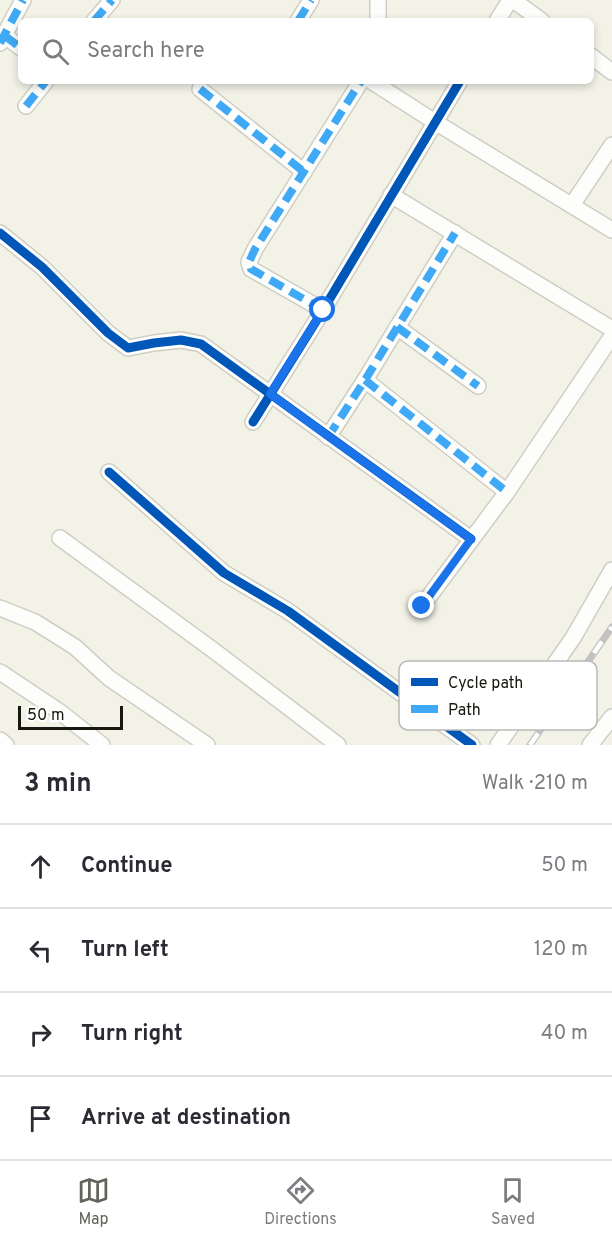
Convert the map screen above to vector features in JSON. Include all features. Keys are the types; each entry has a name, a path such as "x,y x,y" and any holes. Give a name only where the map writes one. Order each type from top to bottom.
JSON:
{"street":[{"path":"18,47 2,39 23,0"},
{"path":"97,18 112,0"},
{"path":"300,18 311,0"},
{"path":"378,0 378,18"},
{"path":"499,18 512,0 538,18"},
{"path":"594,58 612,72"},
{"path":"26,106 44,84"},
{"path":"323,310 251,269 249,262 359,84"},
{"path":"376,84 612,230"},
{"path":"253,422 458,84"},
{"path":"200,89 304,172"},
{"path":"572,205 610,153"},
{"path":"391,195 612,329"},
{"path":"0,233 42,267 108,333 128,348 180,340 201,344 471,539"},
{"path":"328,436 455,233"},
{"path":"397,327 478,386"},
{"path":"422,606 507,492 612,336"},
{"path":"364,380 507,492"},
{"path":"109,472 224,573 288,611 399,692"},
{"path":"60,538 338,745"},
{"path":"557,661 573,638 612,570"},
{"path":"0,608 35,622 75,647 109,678 207,745"},
{"path":"0,672 60,712 102,745"},
{"path":"590,745 612,717"},
{"path":"451,730 472,745"},
{"path":"498,745 509,730"},
{"path":"0,740 6,745"}],"railway":[{"path":"588,661 612,627"},
{"path":"530,745 540,730"}],"marked path":[{"path":"0,43 23,0"},
{"path":"97,18 112,0"},
{"path":"300,18 311,0"},
{"path":"5,36 18,46"},
{"path":"26,106 44,84"},
{"path":"323,310 251,269 249,262 359,84"},
{"path":"200,89 304,172"},
{"path":"328,437 455,233"},
{"path":"397,327 478,386"},
{"path":"365,380 507,492"}],"cycle path":[{"path":"253,422 458,84"},
{"path":"0,233 42,267 108,333 128,348 181,340 201,344 471,539"},
{"path":"109,472 224,573 288,611 399,692"},
{"path":"451,730 472,745"}],"route":[{"path":"323,310 270,394 471,539 422,606"}]}
